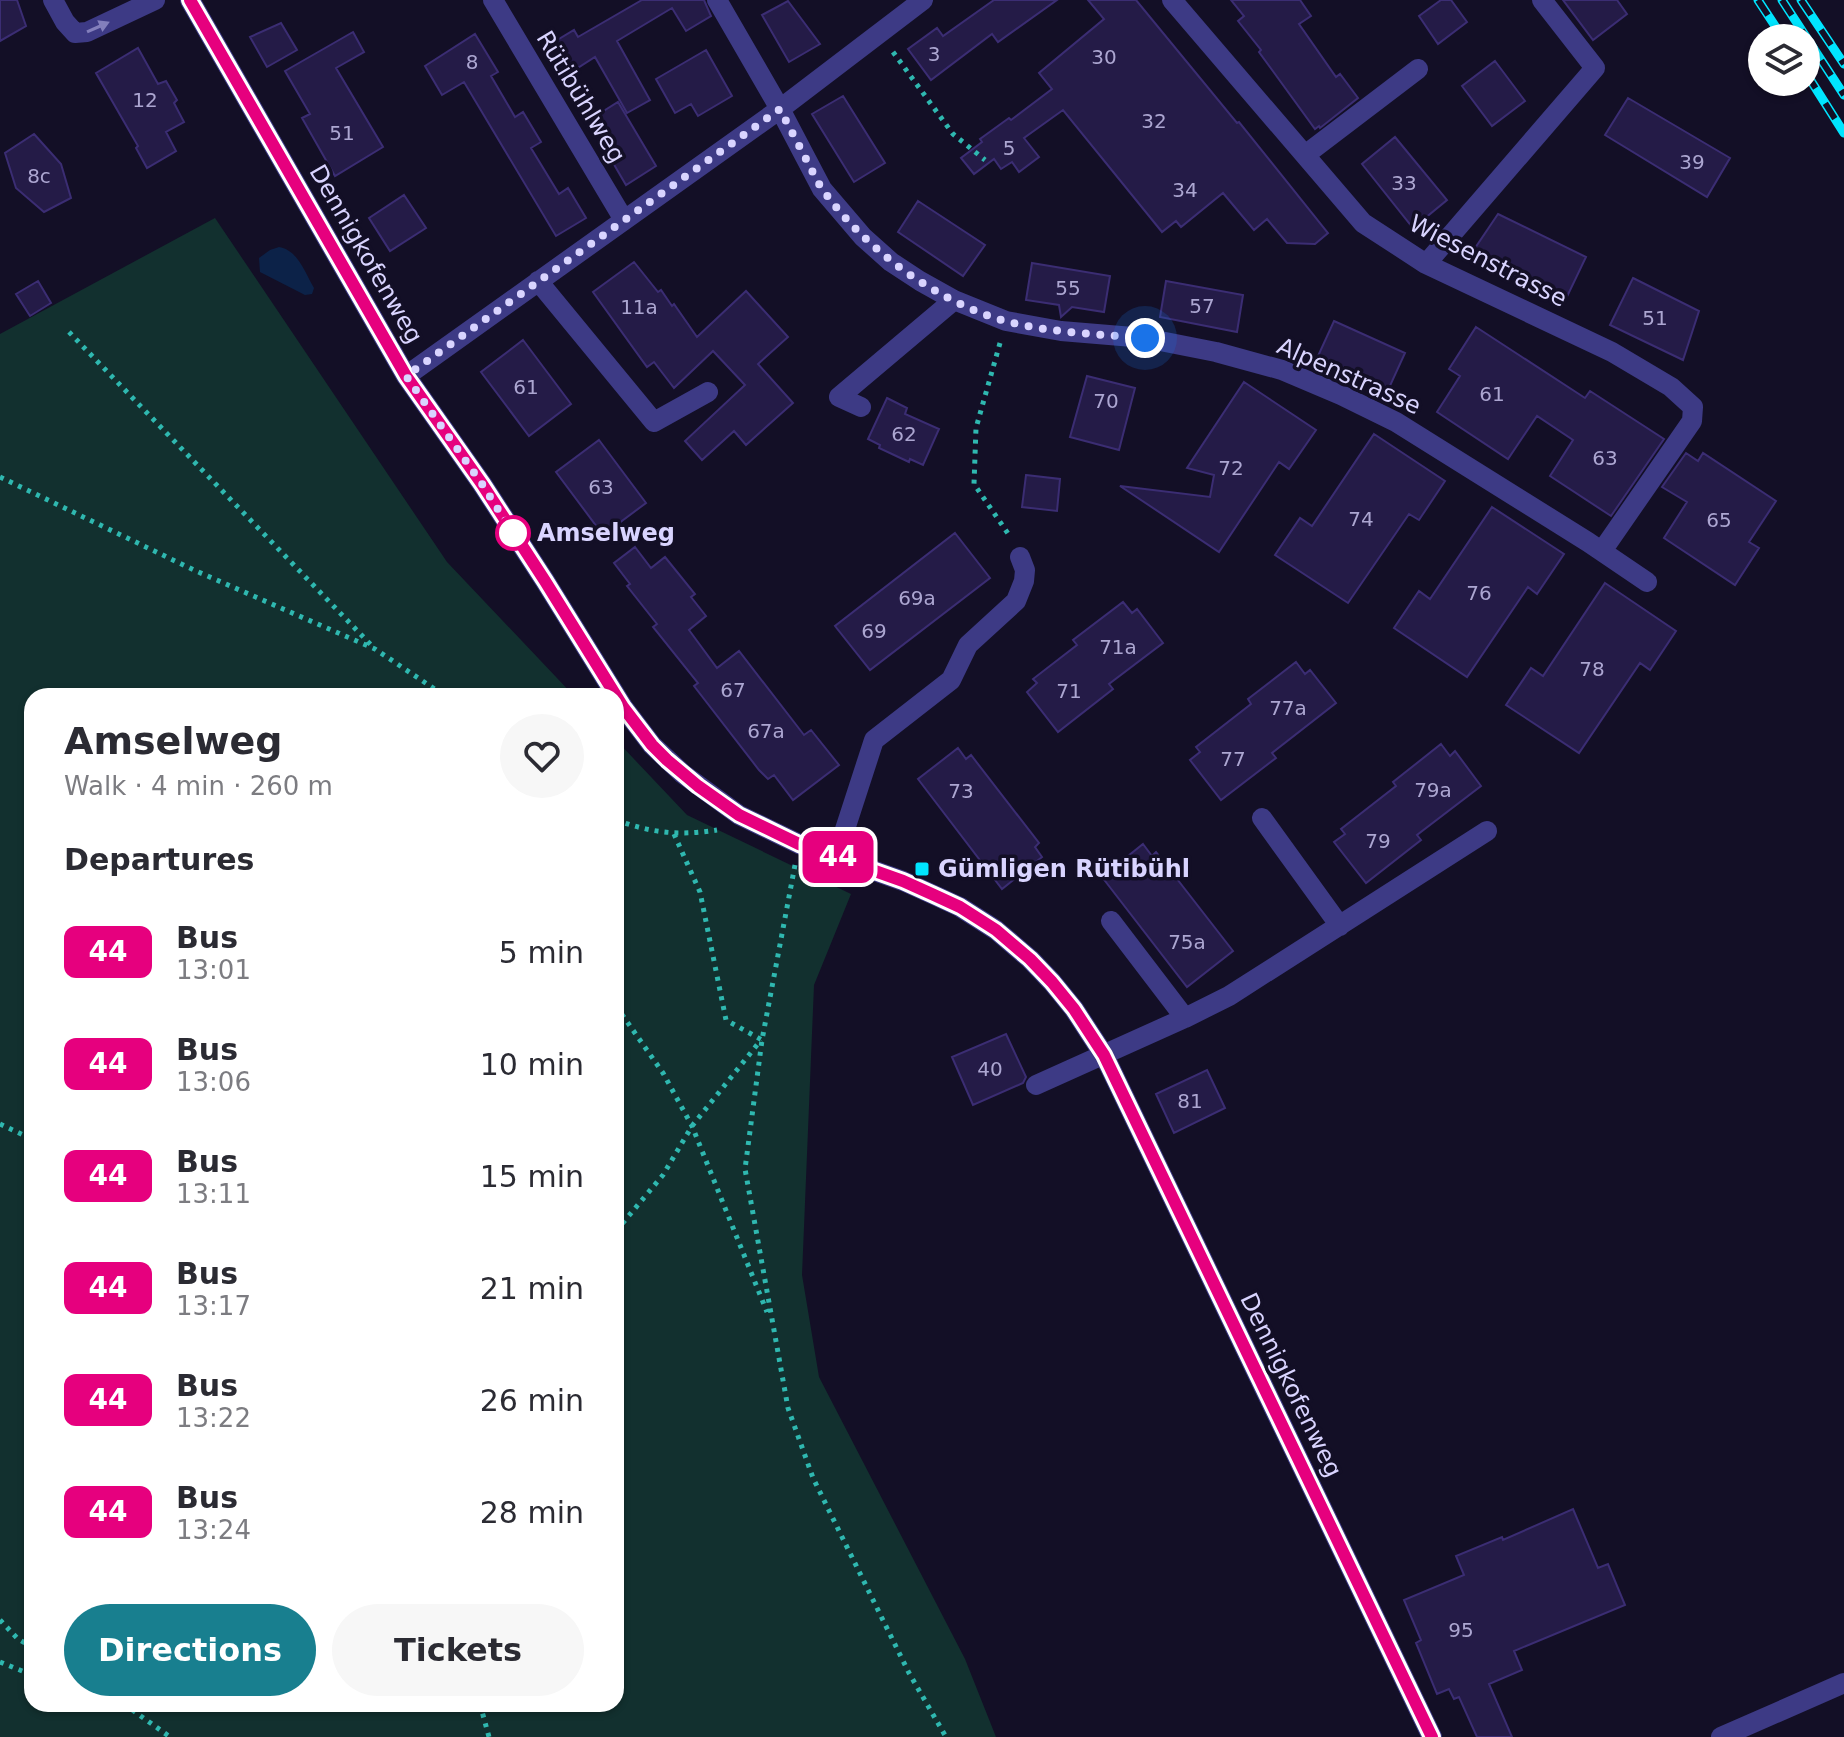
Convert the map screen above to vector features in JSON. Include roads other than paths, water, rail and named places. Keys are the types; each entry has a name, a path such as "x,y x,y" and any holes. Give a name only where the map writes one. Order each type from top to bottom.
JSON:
{"street":[{"path":"53,0 75,33 87,32 155,0"},
{"name":"Dennigkofenweg","path":"190,0 406,376 482,484 611,688"},
{"name":"Rütibühlweg","path":"493,0 624,220"},
{"name":"Alpenstrasse","path":"717,0 822,189 863,237 891,262 920,281 954,300 1006,321 1061,331 1145,338 1216,352 1282,370 1396,422 1647,582"},
{"path":"406,376 780,109 923,0"},
{"name":"Wiesenstrasse","path":"1172,0 1363,223 1426,264 1612,352 1671,387 1693,407 1692,421 1602,551"},
{"path":"1426,264 1595,68 1542,0"},
{"path":"1305,155 1418,69"},
{"path":"538,281 654,422 708,392"},
{"path":"861,407 839,397 954,300"},
{"path":"836,857 874,740 951,680 968,645 1016,601 1024,581 1025,570 1020,557"},
{"name":"Dennigkofenweg","path":"624,708 667,760 739,815 799,844 903,881 960,907 996,930 1030,959 1074,1009 1104,1055 1432,1737"},
{"path":"1262,818 1340,926"},
{"path":"1036,1085 1229,996 1487,831"},
{"path":"1111,921 1185,1018"},
{"path":"1721,1737 1844,1683"}],"water":[{"path":"279,247 286,249 300,263 314,288 312,294 305,295 260,272 259,258"}],"railway":[{"path":"1758,0 1774,24"},
{"path":"1782,0 1844,95"},
{"path":"1801,0 1844,64"},
{"path":"1820,95 1844,133"}],"place":[{"name":"Amselweg","path":"513,533"},
{"name":"Gümligen Rütibühl","path":"922,869"}]}
